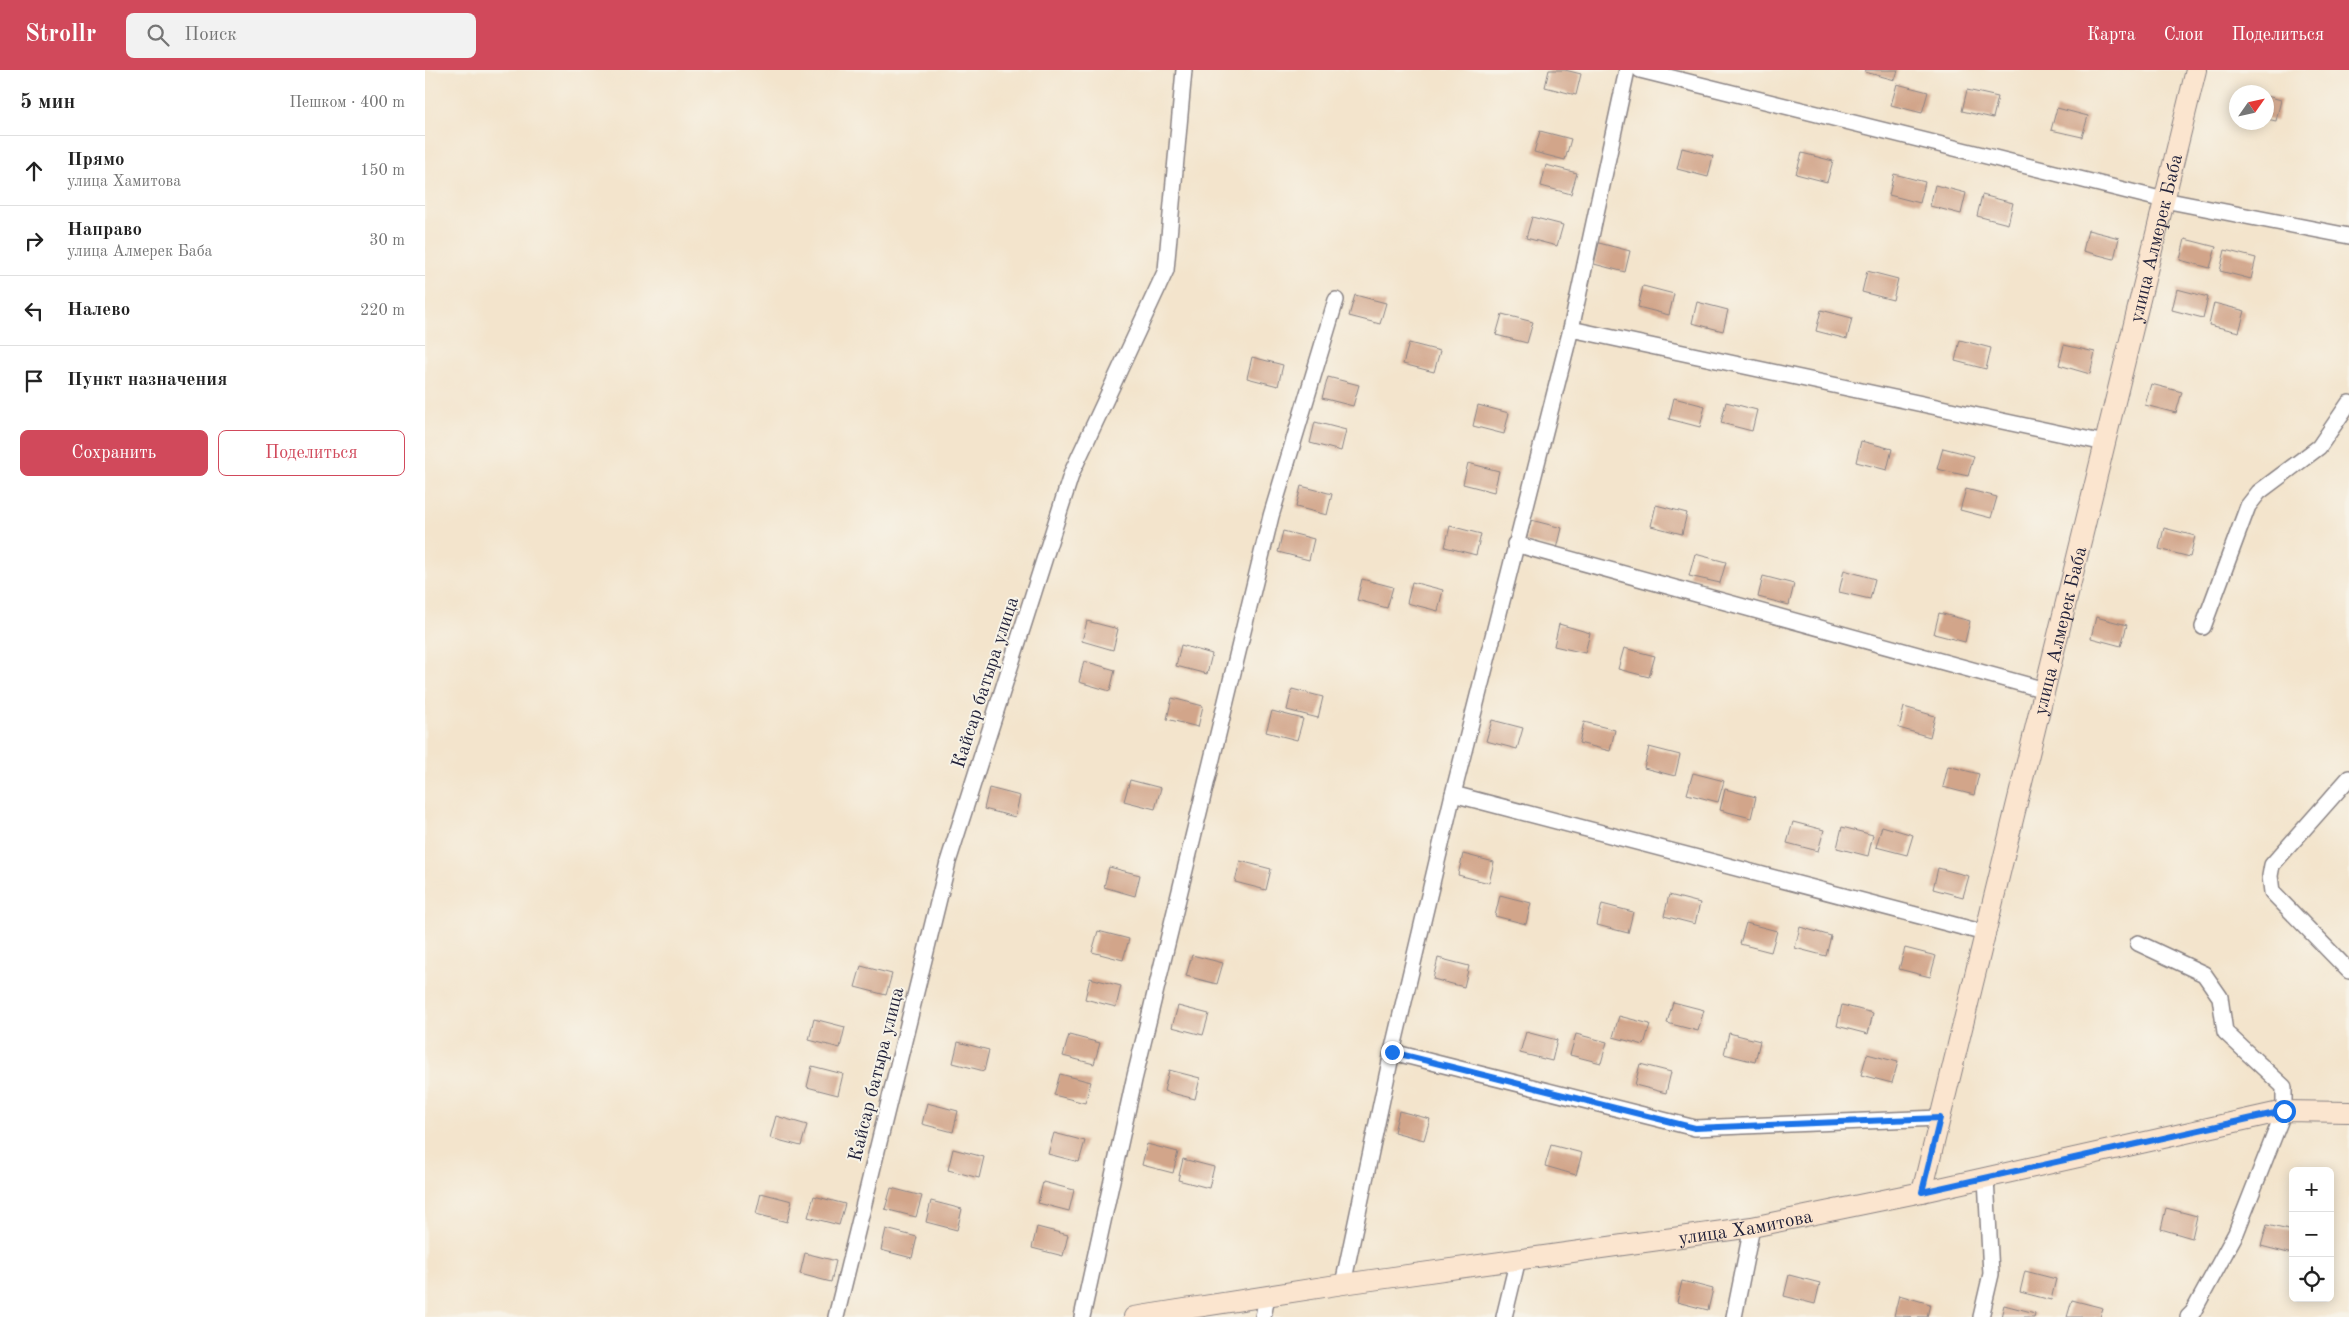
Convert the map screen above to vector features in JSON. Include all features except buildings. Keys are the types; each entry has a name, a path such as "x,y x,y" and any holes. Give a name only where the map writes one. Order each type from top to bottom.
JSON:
{"street":[{"name":"Кайсар батыра улица","path":"836,1317 948,862 1072,472 1166,270 1184,70"},
{"path":"1343,1284 1392,1052 1453,794 1571,329 1627,70"},
{"path":"1640,70 2164,200 2349,236"},
{"name":"улица Алмерек Баба","path":"1922,1192 2196,70"},
{"path":"1082,1317 1134,1080 1268,525 1336,300"},
{"path":"1571,329 2105,443"},
{"path":"2203,627 2248,506 2259,492 2319,447 2349,403"},
{"path":"1515,544 2045,690"},
{"path":"2349,778 2272,865 2270,876 2272,892 2349,971"},
{"path":"1453,794 1985,933"},
{"path":"2138,943 2204,974 2220,997 2225,1032 2284,1087 2284,1111 2236,1233 2193,1312 2188,1317"},
{"path":"1392,1052 1695,1128 1940,1118"},
{"name":"улица Хамитова","path":"1134,1317 1343,1284 1752,1226 1922,1192 2284,1111 2349,1112"},
{"path":"1981,1317 1991,1274 1986,1178"},
{"path":"1734,1317 1752,1226"},
{"path":"1504,1317 1518,1259"},
{"path":"1263,1317 1267,1297"}],"route":[{"path":"1392,1052 1695,1128 1940,1118 1922,1192 2284,1111"}]}
